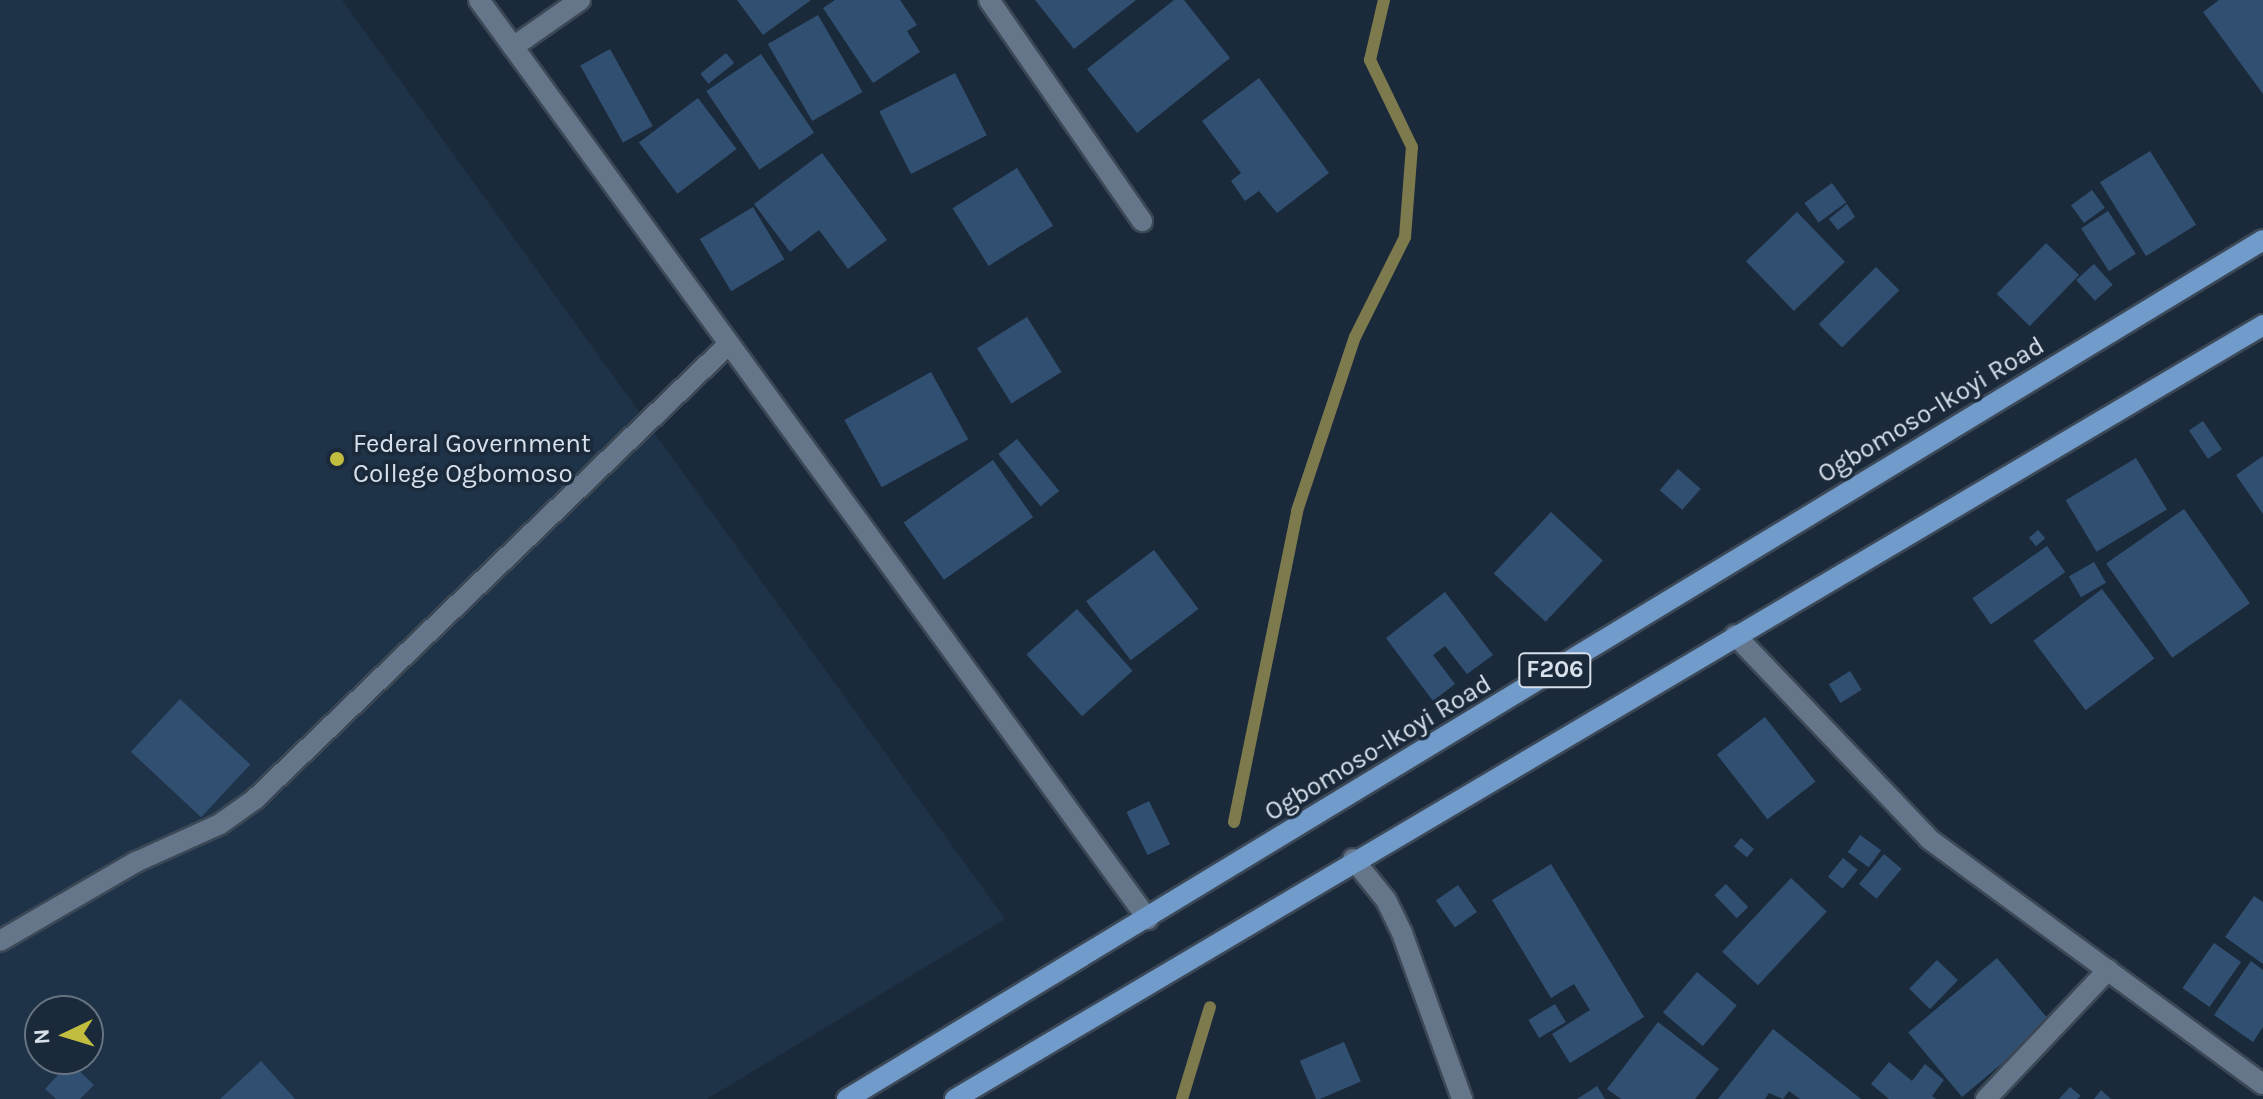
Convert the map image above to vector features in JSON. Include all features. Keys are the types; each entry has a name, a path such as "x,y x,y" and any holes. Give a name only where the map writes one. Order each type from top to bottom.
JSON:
{"main road":[{"name":"Ogbomoso-Ikoyi Road","path":"847,1099 2263,240"},
{"name":"F206","path":"955,1099 1353,859 2263,325"}],"street":[{"path":"479,0 1148,919"},
{"path":"513,47 580,0"},
{"path":"989,0 1142,221"},
{"path":"0,941 136,862 220,824 255,799 729,344"},
{"path":"1735,635 1929,839 2263,1084"},
{"path":"1353,859 1386,900 1402,933 1462,1099"},
{"path":"1986,1099 2108,970"}],"shaded area":[{"name":"Federal Government College Ogbomoso","path":"0,0 342,0 1005,919 707,1099 0,1099"}],"building":[{"path":"737,0 811,0 763,35"},
{"path":"835,0 900,0 917,25 907,31 920,52 873,83 823,8"},
{"path":"1035,0 1136,0 1074,49"},
{"path":"1174,0 1184,0 1230,58 1137,133 1087,69"},
{"path":"2219,0 2263,0 2263,94 2203,12"},
{"path":"818,15 862,92 812,121 768,44"},
{"path":"610,49 653,126 623,142 580,65"},
{"path":"726,53 734,63 709,84 700,74"},
{"path":"761,54 814,133 759,170 706,91"},
{"path":"955,73 987,135 911,174 879,112"},
{"path":"1259,78 1329,173 1277,213 1259,191 1245,201 1231,181 1241,173 1202,121"},
{"path":"698,98 737,149 677,194 639,143"},
{"path":"2150,151 2196,225 2146,256 2100,182"},
{"path":"822,153 887,240 848,269 819,230 790,252 754,204"},
{"path":"1017,168 1053,226 989,266 953,208"},
{"path":"1832,183 1846,202 1819,222 1804,203"},
{"path":"2092,190 2105,208 2084,223 2071,205"},
{"path":"1847,204 1855,217 1838,230 1829,219"},
{"path":"753,207 784,259 731,291 700,239"},
{"path":"2108,211 2136,254 2109,271 2081,228"},
{"path":"1797,212 1845,262 1794,311 1746,261"},
{"path":"2046,243 2079,275 2030,326 1997,294"},
{"path":"2094,264 2113,285 2095,301 2076,280"},
{"path":"1876,267 1899,290 1842,348 1819,324"},
{"path":"1027,317 1061,372 1011,403 977,348"},
{"path":"931,372 968,439 882,487 844,420"},
{"path":"2203,421 2222,449 2208,459 2189,431"},
{"path":"1017,439 1059,491 1041,506 998,454"},
{"path":"2263,456 2263,514 2236,475"},
{"path":"2136,458 2167,509 2097,552 2066,500"},
{"path":"993,460 1033,517 944,580 904,523"},
{"path":"1678,469 1701,489 1682,510 1660,490"},
{"path":"2184,509 2250,603 2172,658 2106,563"},
{"path":"1551,512 1603,560 1546,622 1494,573"},
{"path":"2038,530 2045,538 2036,546 2029,538"},
{"path":"2047,546 2065,572 1991,624 1972,598"},
{"path":"1154,550 1199,609 1131,660 1086,601"},
{"path":"2094,562 2106,583 2081,597 2069,577"},
{"path":"2102,589 2154,658 2086,710 2033,641"},
{"path":"1445,592 1493,655 1467,674 1445,646 1433,655 1455,684 1433,701 1386,638"},
{"path":"1077,609 1133,671 1082,716 1026,655"},
{"path":"1850,671 1862,690 1840,703 1829,684"},
{"path":"180,699 250,764 201,817 131,752"},
{"path":"1765,717 1815,782 1767,819 1717,755"},
{"path":"1149,801 1170,844 1148,855 1127,812"},
{"path":"1860,835 1881,850 1869,867 1848,852"},
{"path":"1741,838 1754,849 1747,857 1734,846"},
{"path":"1884,854 1902,869 1877,899 1859,884"},
{"path":"1843,858 1858,870 1843,889 1828,877"},
{"path":"1551,864 1644,1017 1570,1063 1552,1034 1590,1010 1574,984 1551,998 1492,900"},
{"path":"1791,878 1827,911 1758,985 1722,952"},
{"path":"1726,884 1748,907 1737,918 1714,895"},
{"path":"1458,885 1477,912 1455,928 1436,900"},
{"path":"2254,896 2263,902 2263,964 2225,937"},
{"path":"2214,943 2241,962 2209,1007 2182,988"},
{"path":"1997,958 2051,1022 1962,1097 1908,1033"},
{"path":"1937,960 1958,980 1930,1009 1909,989"},
{"path":"2251,961 2263,970 2263,1027 2253,1042 2214,1015"},
{"path":"1697,972 1737,1005 1703,1046 1663,1013"},
{"path":"1555,1004 1566,1022 1539,1038 1528,1020"},
{"path":"1658,1022 1719,1069 1695,1099 1621,1099 1607,1089"},
{"path":"1773,1029 1861,1099 1800,1099 1789,1091 1783,1099 1769,1093 1765,1099 1718,1099"},
{"path":"1344,1042 1361,1082 1316,1099 1300,1061"},
{"path":"261,1061 295,1099 220,1099"},
{"path":"1889,1062 1912,1081 1925,1064 1944,1080 1932,1096 1936,1099 1889,1099 1871,1084"},
{"path":"58,1075 84,1075 94,1085 80,1099 56,1099 45,1089"},
{"path":"1597,1086 1605,1099 1577,1099"},
{"path":"2070,1087 2081,1096 2077,1099 2059,1099"},
{"path":"2101,1090 2111,1099 2094,1099"}],"waterway":[{"path":"1234,822 1297,511 1355,337 1405,237 1412,147 1370,60 1384,0"},
{"path":"1182,1099 1210,1007"}],"place":[{"name":"Federal Government College Ogbomoso","path":"337,459"}]}
